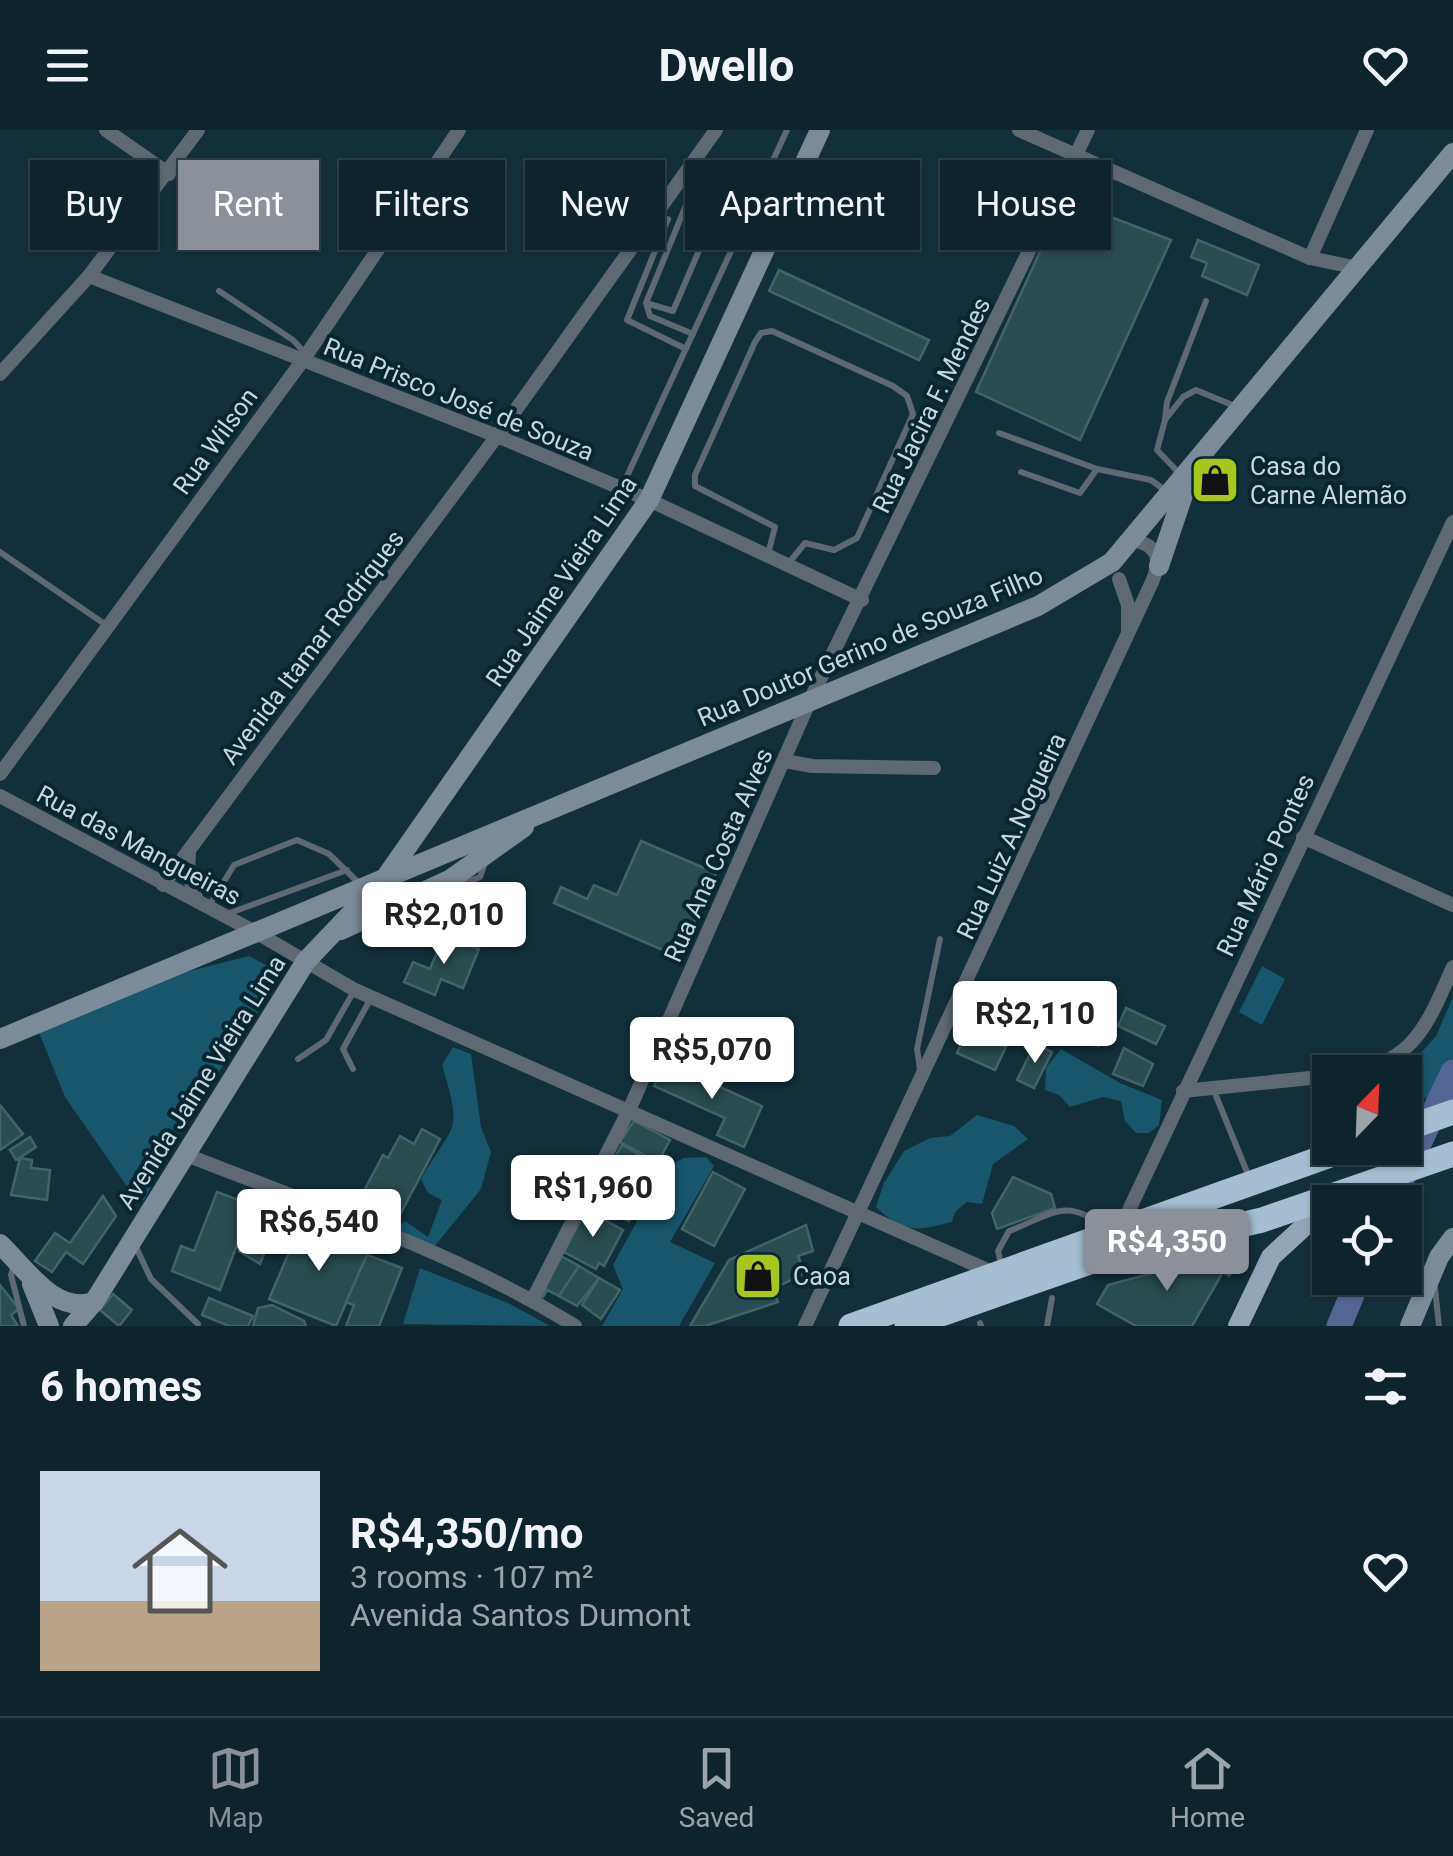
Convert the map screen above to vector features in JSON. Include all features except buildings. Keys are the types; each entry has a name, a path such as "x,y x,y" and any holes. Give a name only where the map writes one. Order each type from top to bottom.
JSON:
{"highway":[{"path":"1422,1122 1453,1112"},
{"path":"1370,1185 1453,1154"},
{"path":"907,1326 1116,1230 1312,1161"},
{"path":"851,1326 1312,1204"}],"main road":[{"name":"Rua Jaime Vieira Lima","path":"386,877 649,500 820,130"},
{"name":"Rua Doutor Gerino de Souza Filho","path":"0,1039 1116,570 1132,540 1453,152"},
{"path":"1156,574 1182,482"},
{"name":"Rua Doutor Gerino de Souza Filho","path":"333,933 438,886 487,857 541,814"},
{"name":"Avenida Jaime Vieira Lima","path":"73,1326 94,1302 306,961 386,877"},
{"path":"1238,1326 1271,1257 1312,1220"},
{"path":"1410,1326 1440,1257 1453,1238"},
{"path":"0,1244 62,1302 78,1307 94,1302"},
{"path":"19,1262 43,1303 49,1326"}],"street":[{"path":"106,130 169,174"},
{"path":"0,374 89,276 169,174 198,130"},
{"name":"Rua Wilson","path":"0,774 305,357 460,130"},
{"name":"Avenida Itamar Rodriques","path":"163,884 496,436 716,130"},
{"path":"1019,130 1310,258 1358,268"},
{"name":"Rua Jacira F. Mendes","path":"811,698 1088,130"},
{"path":"1310,258 1366,130"},
{"name":"Rua Prisco José de Souza","path":"89,276 305,357 621,488 862,600"},
{"name":"Rua Mário Pontes","path":"1116,1230 1453,522"},
{"path":"1128,637 1128,605 1116,570 1156,574 1157,552 1150,545 1132,540"},
{"name":"Rua Luiz A.Nogueira","path":"805,1326 1156,574"},
{"name":"Rua Ana Costa Alves","path":"533,1300 630,1108 811,698"},
{"path":"784,761 833,768 934,768"},
{"name":"Rua das Mangueiras","path":"0,796 257,932 355,990 630,1108 1012,1281"},
{"path":"1303,838 1453,905"},
{"path":"189,849 188,874 203,905"},
{"path":"1401,1055 1453,967"},
{"path":"1183,1091 1312,1078"},
{"path":"184,1154 429,1252 533,1300 575,1326"}],"lane":[{"path":"621,488 787,130"},
{"path":"646,303 673,311 719,204 690,194 646,303 650,316 694,334"},
{"path":"668,219 627,320 686,349"},
{"path":"219,291 293,340 305,357"},
{"path":"1165,420 1167,402 1206,300"},
{"path":"768,556 774,527 707,496 695,486 694,475 755,342 761,333 772,331 893,386 908,396 913,414 858,538 834,550 805,543 788,565"},
{"path":"1182,482 1157,450 1157,436 1183,397 1196,390 1242,409"},
{"path":"999,434 1097,469 1182,482"},
{"path":"1021,472 1080,493 1097,469"},
{"path":"0,552 108,626"},
{"path":"203,905 234,864 298,840 329,854 363,886"},
{"path":"224,916 348,870"},
{"path":"922,1080 916,1049 940,939"},
{"path":"298,1060 326,1040 355,990"},
{"path":"353,1068 343,1048 371,997"},
{"path":"1213,1088 1251,1182"},
{"path":"1012,1281 998,1251 1009,1231 1070,1208 1086,1212 1116,1230"},
{"path":"132,1239 151,1279 198,1324"},
{"path":"1439,1326 1434,1291 1440,1257"},
{"path":"19,1262 11,1274 24,1326"},
{"path":"1047,1326 1052,1298"}],"shaded area":[{"path":"249,956 273,969 275,985 178,1135 144,1200 135,1198 65,1097 38,1030 166,977"},
{"path":"1262,966 1285,979 1262,1025 1239,1012"},
{"path":"1453,997 1453,1088 1422,1099 1419,1055 1436,1036"},
{"path":"453,1047 471,1054 481,1127 491,1152 481,1189 434,1247 399,1232 398,1226 405,1221 428,1237 442,1200 428,1193 421,1179 452,1126 452,1104 442,1065"},
{"path":"1061,1049 1120,1083 1162,1100 1159,1125 1149,1133 1136,1133 1125,1121 1121,1101 1103,1097 1070,1107 1059,1095 1045,1090 1046,1068"},
{"path":"977,1115 1014,1126 1028,1139 993,1164 982,1204 967,1202 955,1212 952,1222 921,1228 895,1222 876,1207 884,1183 904,1151 930,1138 950,1136"},
{"path":"706,1157 714,1166 670,1242 715,1263 679,1326 602,1326 623,1289 613,1265 666,1168 684,1158"},
{"path":"420,1268 510,1304 550,1326 403,1324"}],"waterway":[{"path":"1399,1185 1453,1072"},
{"path":"1339,1326 1352,1295"}],"place":[{"name":"Casa do Carne Alemão","path":"1215,480"},
{"name":"Caoa","path":"758,1276"}]}
